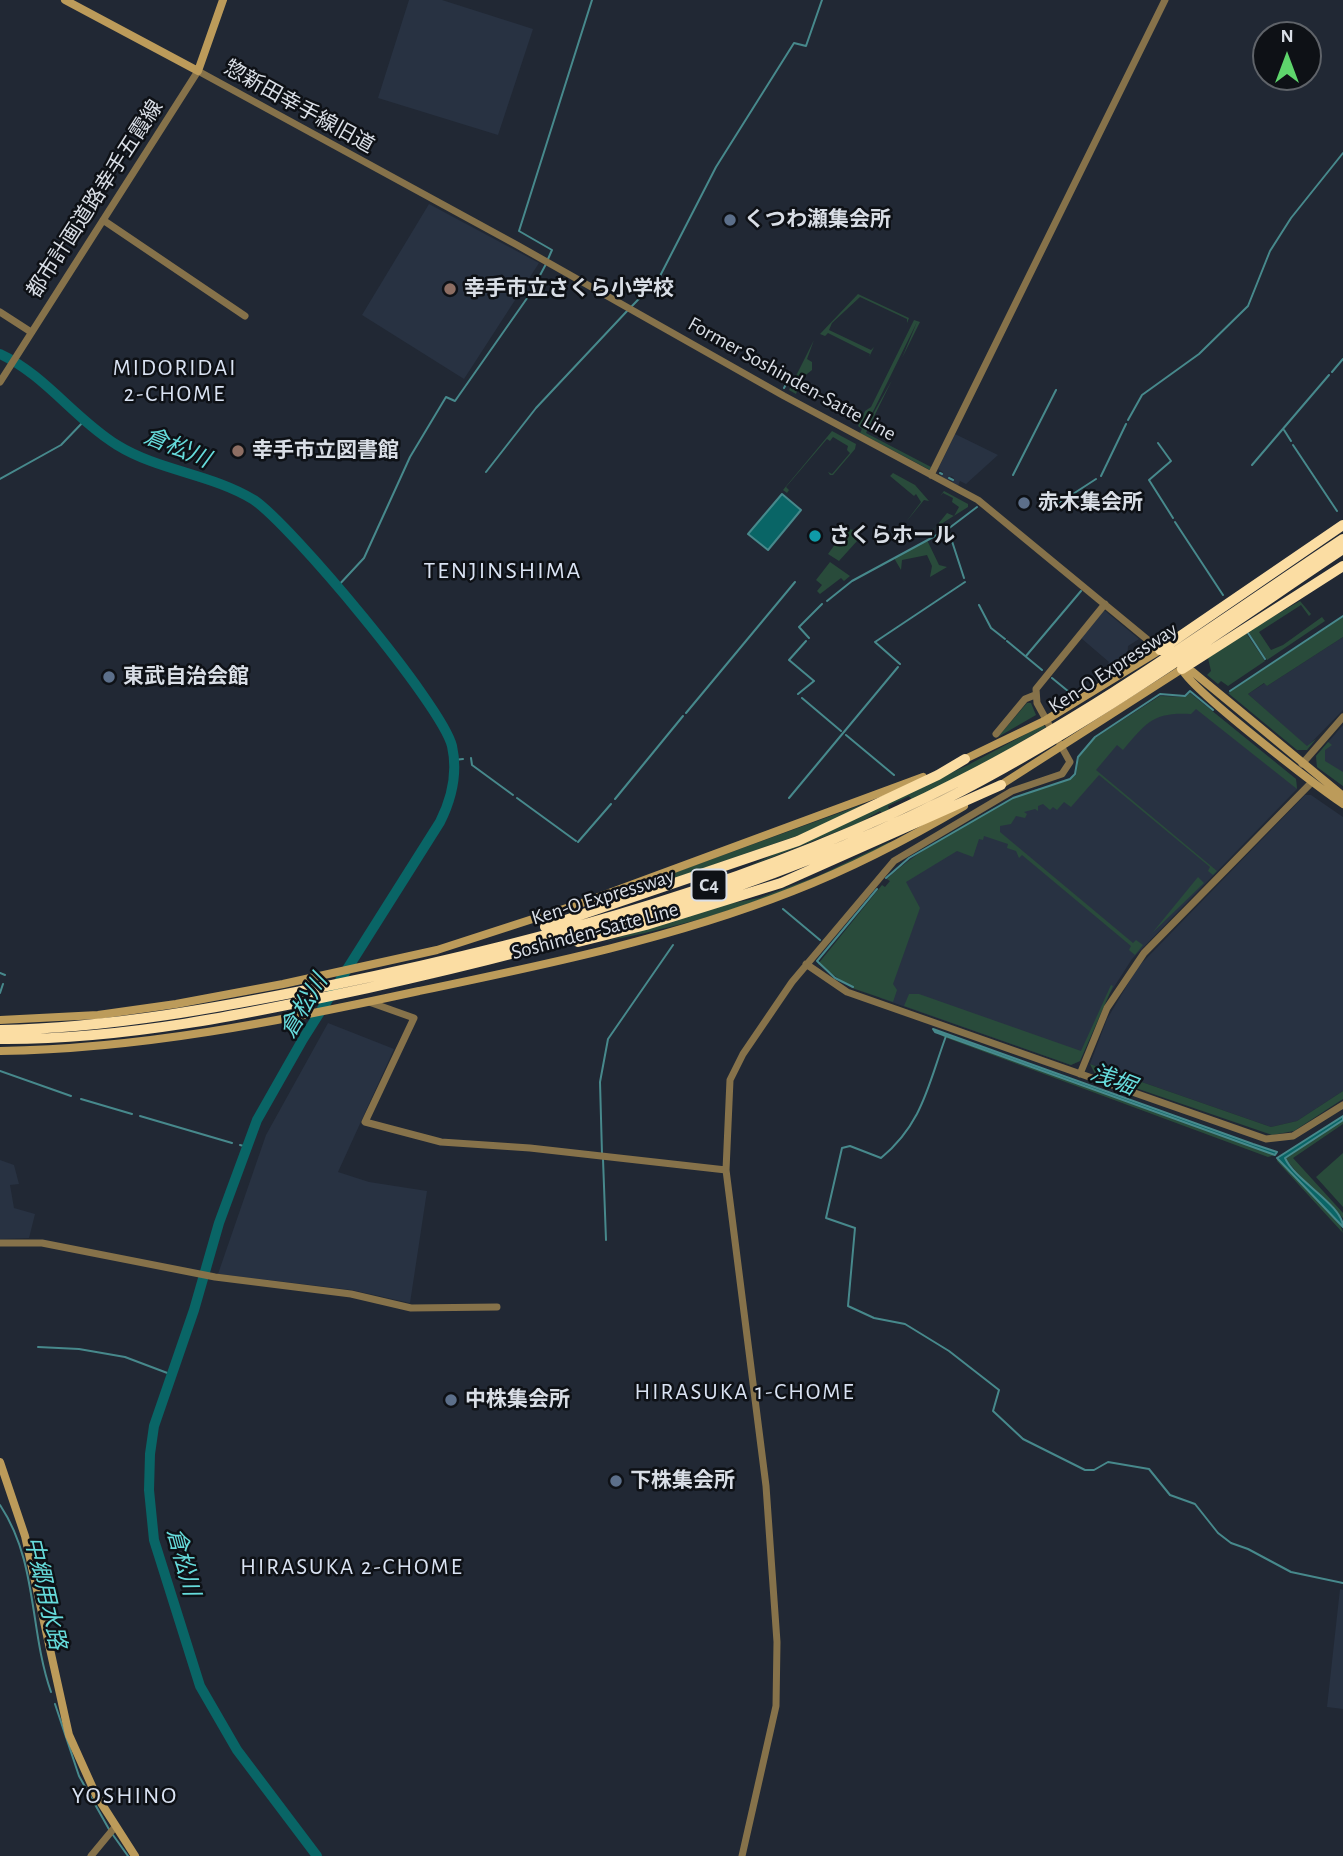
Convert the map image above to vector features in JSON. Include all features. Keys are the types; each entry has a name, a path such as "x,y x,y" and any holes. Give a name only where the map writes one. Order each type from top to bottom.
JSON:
{"highway":[{"path":"1160,650 1343,525"},
{"name":"Ken-O Expressway","path":"0,1030 100,1024 166,1015 292,993 453,959 694,890 832,840 914,804 1024,746 1343,539"},
{"name":"Ken-O Expressway","path":"0,1039 65,1037 176,1025 320,998 568,939 728,889 834,849 940,802 1084,720 1343,549"},
{"path":"1182,669 1343,565"},
{"path":"453,959 473,949 668,886 822,831 965,759"},
{"path":"443,970 463,971 691,912 814,871 1001,785"}],"main road":[{"path":"65,0 198,71 223,0"},
{"path":"1160,650 1182,669 1189,680 1312,782 1343,804"},
{"name":"Soshinden-Satte Line","path":"0,1020 97,1015 283,984 437,950 531,921 865,799 965,759 1046,720 1160,650"},
{"path":"1182,669 1193,672 1343,796"},
{"name":"Soshinden-Satte Line","path":"0,1051 73,1049 139,1042 289,1018 596,950 771,900 878,853 1001,785 1182,669"},
{"path":"1100,688 1131,677 1139,688 1135,701"},
{"path":"0,1462 25,1536 69,1735 81,1765 135,1856"}],"street":[{"path":"1160,650 988,506 931,475 1165,0"},
{"name":"都市計画道路幸手五霞線","path":"0,382 198,71"},
{"name":"惣新田幸手線旧道","path":"198,71 931,475"},
{"path":"103,220 246,316"},
{"path":"0,312 31,332"},
{"path":"742,1856 776,1706 777,1642 766,1486 726,1170 730,1080 743,1054 806,964 894,861 1012,791 1062,774 1070,762 1035,695 1039,683 1105,604"},
{"path":"996,734 1026,699 1035,695"},
{"path":"1302,764 1343,717"},
{"path":"1080,1074 1107,1008 1144,953 1312,782"},
{"path":"806,964 847,992 1271,1139 1293,1136 1343,1105"},
{"path":"283,984 289,1018"},
{"path":"369,1002 414,1018 365,1122 441,1142 530,1148 726,1170"},
{"path":"0,1243 42,1243 212,1277 334,1291 411,1308 497,1307"},
{"path":"91,1856 116,1827"}],"shaded area":[{"path":"409,0 442,0 533,29 498,135 378,98"},
{"name":"幸手市立さくら小学校","path":"429,204 539,263 464,379 362,315"},
{"path":"858,294 909,318 907,323 907,319 860,297 832,323 829,330 871,350 874,347 869,357 870,354 828,333 825,336 820,334"},
{"path":"914,320 920,322 902,358 917,322 863,432 892,380 866,433 931,467 930,470 860,433 862,429 858,426 865,411 871,407"},
{"path":"814,340 807,359 812,362 812,370 802,378 796,394 789,390"},
{"path":"832,431 856,444 855,449 833,475 830,475 828,472 832,474 850,453 848,446 833,437 830,441 827,439 786,487 789,490 787,493 783,490"},
{"path":"955,434 998,455 966,484 960,481 958,486 952,482 954,478 951,476 948,480 940,476 943,472 938,469"},
{"path":"893,473 915,485 929,501 924,500 906,522 921,502 916,494 914,496 890,476"},
{"path":"944,491 968,504 968,507 954,516 959,507 952,502 953,498 943,493 940,496"},
{"path":"782,494 801,510 768,550 748,534"},
{"path":"947,513 954,516 935,528"},
{"path":"842,528 854,530 857,541 839,561 828,554 844,532"},
{"path":"927,540 939,565 947,567 930,577 932,566 927,555 902,560 901,570 894,558"},
{"path":"830,562 850,576 844,581 841,578 820,594 817,591 822,585 816,580"},
{"path":"1300,601 1311,614 1309,616 1301,605 1259,632 1271,650 1283,645 1322,617 1325,621 1267,660 1248,631"},
{"path":"1104,610 1139,639 1128,646 1127,662 1115,670 1081,638"},
{"path":"1343,617 1343,637 1267,686 1264,683 1248,694 1307,746 1316,739 1307,750 1297,750 1228,693"},
{"path":"1246,633 1265,661 1228,686 1221,681 1218,684 1207,675 1211,671 1208,658"},
{"path":"1343,637 1343,710 1307,747 1248,694 1265,683 1267,686"},
{"path":"1190,693 1296,779 1297,789 1132,959 1105,1001 1080,1061 1071,1065 880,998 907,919 899,889 887,879 910,859 1014,798 1070,780 1076,775 1079,757 1095,738 1160,696 1185,697"},
{"path":"1190,693 1296,779 1297,789 1196,709 1191,714 1168,715 1152,721 1138,732 1123,750 1117,745 1096,770 1217,871 1213,875 1208,871 1210,867 1099,775 1071,807 1064,802 1057,810 1053,807 1050,810 1043,804 1038,806 1038,811 1035,809 1024,812 1027,814 1025,818 1016,816 1011,824 1000,826 1000,832 1133,943 1136,940 1143,945 1135,955 1129,950 1131,946 1022,855 1019,858 1016,851 1007,848 1008,844 984,836 983,840 979,839 973,857 957,851 906,882 920,908 893,984 897,990 893,1002 852,988 818,964 882,885 885,887 890,881 887,879 916,856 1009,800 1076,775 1079,757 1095,738 1160,696 1185,697"},
{"path":"1027,703 1031,703 1036,715 998,737"},
{"path":"1043,725 1046,727 984,764 912,800 909,796 888,806 889,810 882,813 880,811 859,823 747,867 968,765"},
{"path":"1343,725 1343,786 1317,767 1316,756"},
{"path":"1328,742 1332,745 1325,750 1325,761 1343,772 1343,786 1317,767 1316,756"},
{"path":"1305,795 1311,795 1343,817 1343,1091 1297,1121 1271,1127 1090,1064 1107,1019 1138,967"},
{"path":"864,804 817,829 587,908 591,903"},
{"path":"889,842 834,870 776,894 687,923 604,942 728,904 759,898 818,876"},
{"path":"1198,877 1204,883 1148,937 1153,932"},
{"path":"1111,985 1113,986 1080,1061 1071,1065 904,1006 909,994 919,994 1081,1051"},
{"path":"328,1023 394,1049 338,1172 369,1182 427,1191 410,1303 352,1290 218,1274 266,1135"},
{"path":"933,1029 1277,1152 1275,1155 935,1032"},
{"path":"936,1032 1275,1155 1268,1157"},
{"path":"1090,1064 1271,1127 1297,1121 1343,1091 1343,1099 1294,1131 1272,1135 1095,1074"},
{"path":"1343,1116 1343,1120 1285,1158 1290,1167 1335,1210 1343,1227 1277,1158"},
{"path":"1343,1120 1343,1124 1293,1158 1343,1213 1343,1218 1308,1186 1285,1158"},
{"path":"1343,1153 1343,1207 1316,1177"},
{"path":"1277,1158 1338,1219 1343,1233 1277,1161"},
{"path":"0,1160 14,1165 19,1184 10,1185 14,1208 35,1214 29,1238 0,1239"},
{"path":"1340,1589 1343,1590 1343,1709 1327,1707"}],"waterway":[{"path":"548,259 552,250 519,231 592,0"},
{"path":"632,306 659,278 716,167 794,43 806,46 822,0"},
{"path":"1128,420 1142,395 1199,354 1248,306 1270,251 1291,218 1343,153"},
{"path":"337,587 364,558 410,457 446,397 455,401 530,294 546,264"},
{"path":"486,472 536,408 628,310"},
{"name":"倉松川","path":"0,354 31,373 87,423 117,445 150,461 238,491 273,516 330,578 395,657 442,725 452,746 453,785 440,822 303,1039 257,1120 219,1223 194,1310 154,1426 150,1454 149,1490 154,1540 200,1686 237,1750 317,1856"},
{"path":"1332,372 1343,359"},
{"path":"1252,465 1329,375"},
{"path":"784,388 790,377"},
{"path":"1013,475 1056,390"},
{"path":"0,479 61,445 85,420"},
{"path":"1101,476 1126,424"},
{"path":"1284,430 1291,441"},
{"path":"1158,443 1171,461 1149,480 1173,518"},
{"path":"1293,445 1337,511"},
{"path":"949,478 953,480"},
{"path":"1056,505 1096,479"},
{"path":"964,578 948,529 977,507"},
{"path":"1175,522 1223,595"},
{"path":"827,601 852,581 948,529"},
{"path":"686,713 795,582"},
{"path":"900,664 875,642 965,582"},
{"path":"1026,656 1081,591"},
{"path":"809,638 799,627 822,604"},
{"path":"979,605 991,628 1005,639"},
{"path":"1230,691 1343,616"},
{"path":"1248,633 1265,659"},
{"path":"798,694 814,681 789,660 806,641"},
{"path":"1007,641 1042,670"},
{"path":"789,798 898,667"},
{"path":"1052,678 1074,696"},
{"path":"886,878 909,858 1013,798 1070,779 1075,774 1078,757 1095,737 1160,694 1185,696 1190,691 1213,710"},
{"path":"802,698 841,731"},
{"path":"615,799 683,716"},
{"path":"846,735 894,775"},
{"path":"471,758 472,765 513,795"},
{"path":"454,760 463,759"},
{"path":"517,798 576,841"},
{"path":"578,842 611,804"},
{"path":"853,987 835,978 817,961 877,889"},
{"path":"783,909 820,940"},
{"path":"602,1154 600,1082 608,1039 673,945"},
{"path":"0,973 5,975"},
{"path":"0,993 3,984"},
{"path":"946,1036 929,1087 915,1117 895,1145 881,1158 850,1146 842,1148 826,1218 855,1228 848,1306 874,1318 905,1324 949,1351 999,1390 993,1411 1023,1439 1085,1470 1094,1470 1108,1462 1149,1469 1170,1495 1195,1504 1218,1533 1231,1543 1291,1572 1343,1583"},
{"path":"0,1071 71,1096"},
{"path":"81,1099 132,1114"},
{"path":"140,1116 232,1143"},
{"name":"倉松川","path":"240,1145 247,1147"},
{"path":"603,1159 606,1240"},
{"path":"38,1347 79,1349 125,1357 170,1374"},
{"name":"中郷用水路","path":"0,1505 21,1549 51,1692"},
{"name":"中郷用水路","path":"55,1704 79,1776 110,1831"},
{"name":"中郷用水路","path":"113,1835 128,1856"}],"place":[{"name":"くつわ瀬集会所","path":"730,220"},
{"name":"幸手市立さくら小学校","path":"450,289"},
{"name":"幸手市立図書館","path":"238,451"},
{"name":"赤木集会所","path":"1024,503"},
{"name":"さくらホール","path":"815,536"},
{"name":"東武自治会館","path":"109,677"},
{"name":"中株集会所","path":"451,1400"},
{"name":"下株集会所","path":"616,1481"}],"district":[{"name":"MIDORIDAI 2-CHOME","path":"175,381"},
{"name":"TENJINSHIMA","path":"503,571"},
{"name":"HIRASUKA 1-CHOME","path":"745,1392"},
{"name":"HIRASUKA 2-CHOME","path":"352,1567"},
{"name":"YOSHINO","path":"125,1796"}],"water label":[{"name":"浅堀","path":"1113,1080"}]}
